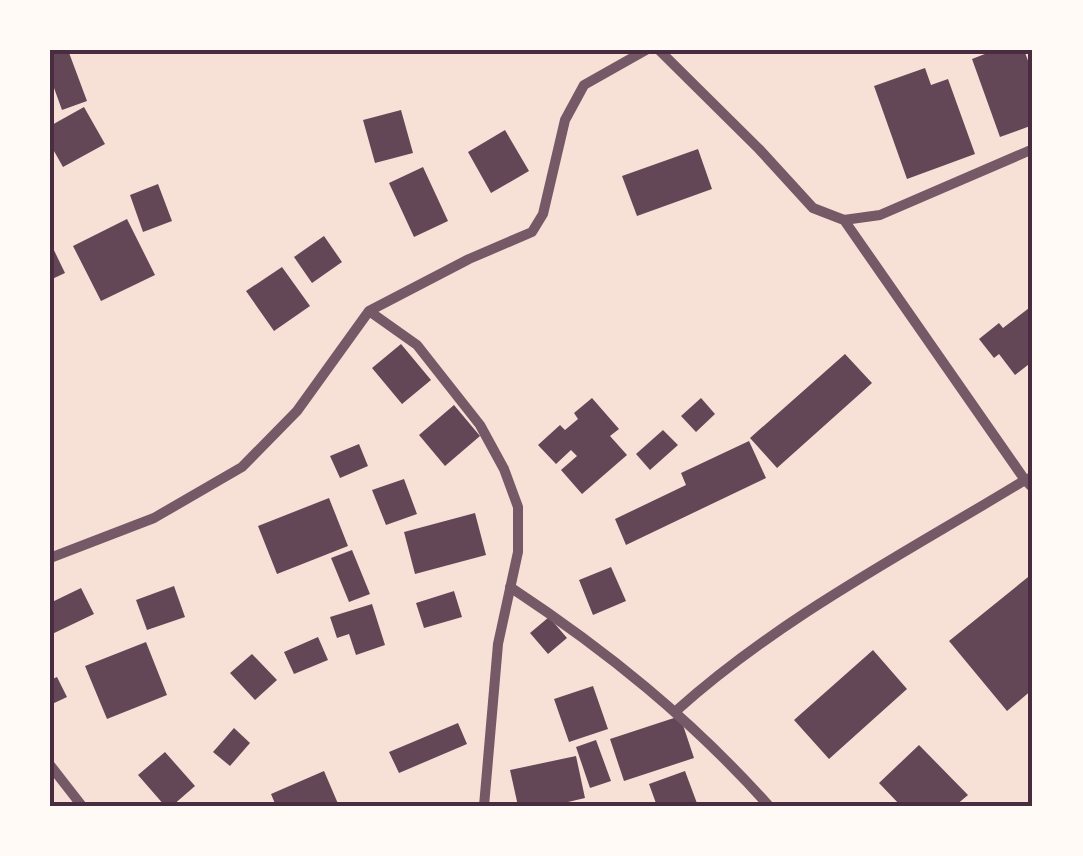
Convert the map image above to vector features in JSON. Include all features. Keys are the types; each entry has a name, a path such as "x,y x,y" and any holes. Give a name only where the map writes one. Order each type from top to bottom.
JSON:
{"street":[{"path":"50,558 154,518 242,467 297,411 369,310 532,232 543,214 565,120 584,86 646,50"},
{"path":"659,50 813,208 844,220 880,215 1033,149"},
{"path":"676,711 746,653 1030,482 844,220"},
{"path":"369,310 417,346 480,425 504,468 518,506 518,552 498,644 484,806"},
{"path":"510,586 567,625 676,711 769,806"},
{"path":"50,765 82,806"}],"building":[{"path":"50,50 68,50 87,101 62,110 50,77"},
{"path":"995,50 1024,50 1033,74 1033,125 1000,137 972,59"},
{"path":"925,68 931,85 948,79 975,154 907,179 874,86"},
{"path":"84,107 105,144 63,167 50,144 50,126"},
{"path":"401,110 413,153 375,163 363,120"},
{"path":"505,130 529,171 491,193 468,152"},
{"path":"698,149 712,189 637,216 622,176"},
{"path":"423,167 448,221 414,237 389,183"},
{"path":"158,184 172,221 143,232 130,195"},
{"path":"127,219 155,275 101,301 73,246"},
{"path":"324,236 342,262 312,283 294,257"},
{"path":"50,242 65,273 50,280"},
{"path":"282,267 310,306 274,331 246,291"},
{"path":"1033,305 1033,361 1015,375 999,354 994,358 979,339 999,323 1003,328"},
{"path":"401,344 431,380 402,404 372,368"},
{"path":"845,354 872,383 777,468 750,438"},
{"path":"592,398 619,429 610,436 627,455 582,494 561,470 577,456 571,450 556,464 538,445 560,425 565,430 578,419 574,413"},
{"path":"701,398 715,414 696,432 681,416"},
{"path":"454,405 480,436 445,466 419,435"},
{"path":"663,430 678,445 650,470 636,454"},
{"path":"749,441 766,478 626,545 615,519 686,485 681,473"},
{"path":"359,444 368,466 340,478 330,456"},
{"path":"404,479 417,514 386,525 372,490"},
{"path":"329,498 348,546 277,574 258,526"},
{"path":"475,513 486,555 415,574 404,532"},
{"path":"352,550 370,594 349,602 331,558"},
{"path":"611,567 626,601 593,615 579,580"},
{"path":"1033,573 1033,610 1028,615 1033,621 1033,689 1007,711 949,641"},
{"path":"174,586 185,617 147,630 136,600"},
{"path":"81,588 94,614 50,635 50,603"},
{"path":"454,591 462,617 424,628 416,603"},
{"path":"372,604 385,645 356,655 349,634 337,638 330,617"},
{"path":"549,617 567,638 548,654 530,633"},
{"path":"318,637 328,660 294,674 284,652"},
{"path":"146,642 167,695 107,719 85,666"},
{"path":"873,650 907,689 829,759 794,720"},
{"path":"252,654 277,680 255,700 230,673"},
{"path":"57,677 67,697 50,705 50,680"},
{"path":"593,686 608,729 569,742 554,699"},
{"path":"680,716 694,758 624,781 610,739"},
{"path":"458,723 467,744 399,773 389,752"},
{"path":"234,728 250,743 230,766 213,752"},
{"path":"596,740 611,781 590,788 576,747"},
{"path":"919,745 968,795 955,806 901,806 879,783"},
{"path":"165,752 195,786 172,806 165,806 138,775"},
{"path":"576,756 585,798 551,806 518,806 510,770"},
{"path":"324,771 339,806 276,806 271,794"},
{"path":"685,771 698,806 657,806 649,784"}]}
